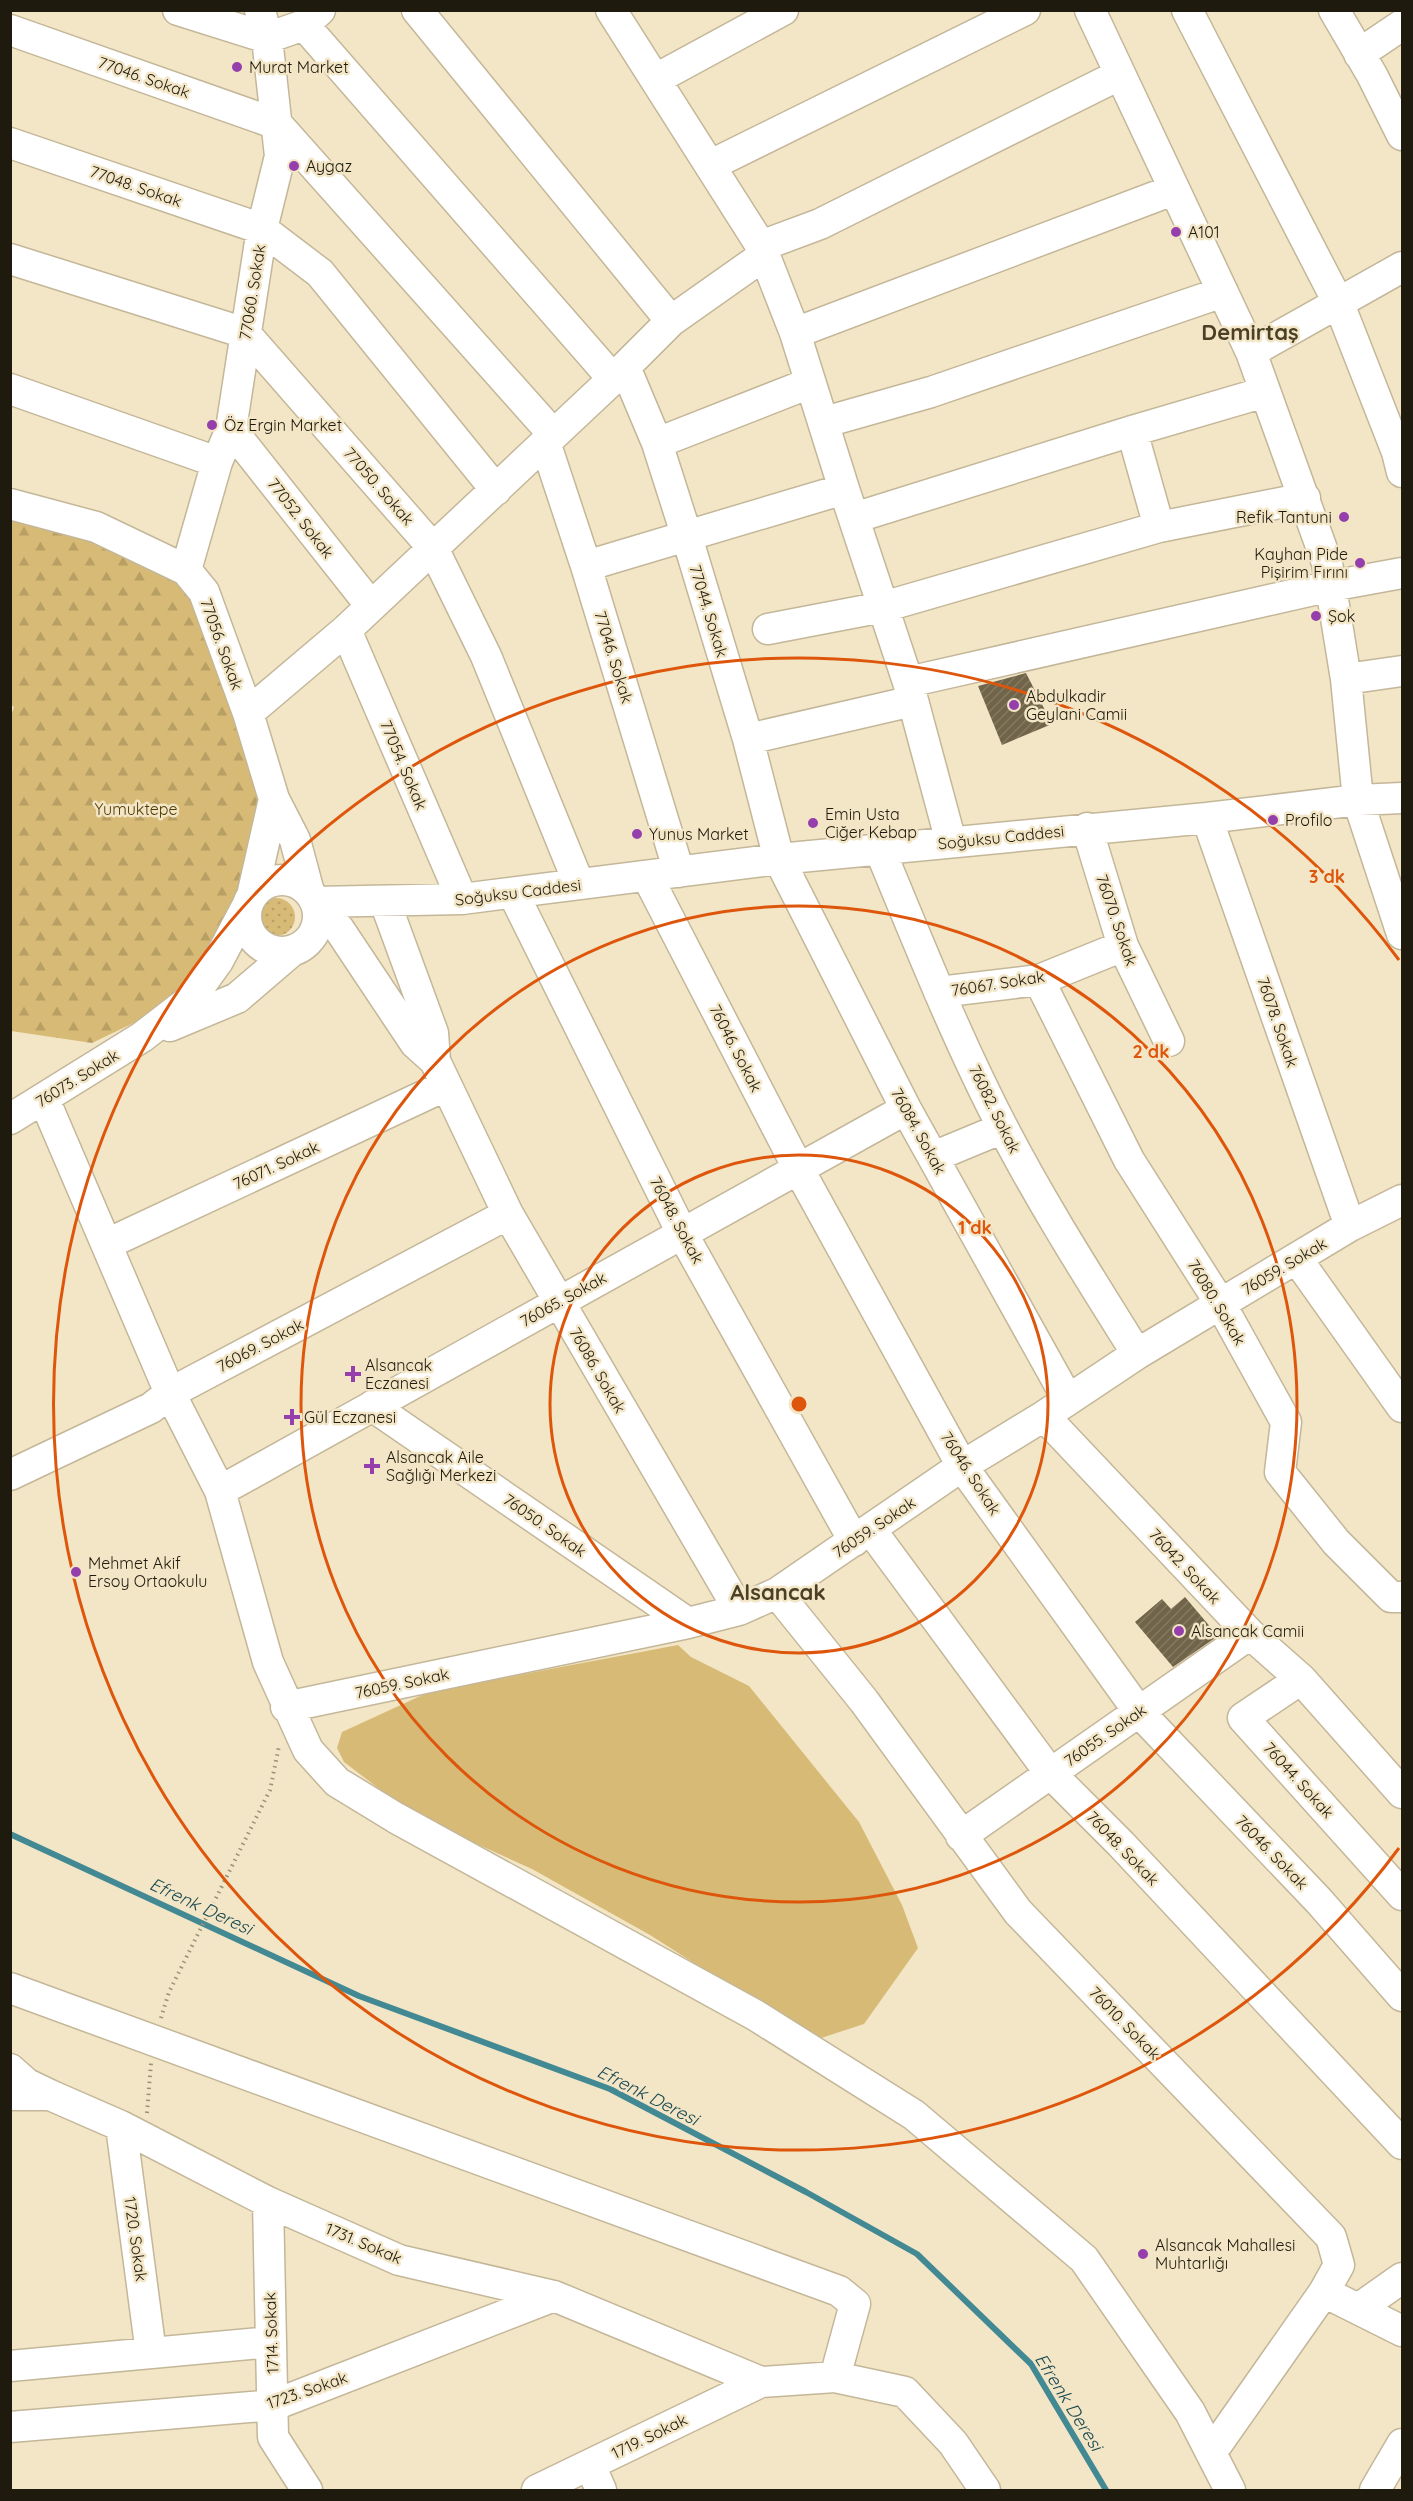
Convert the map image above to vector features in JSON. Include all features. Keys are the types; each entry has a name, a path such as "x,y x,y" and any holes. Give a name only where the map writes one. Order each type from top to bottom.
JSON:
{"street":[{"path":"178,10 263,24 312,18"},
{"path":"417,10 671,321"},
{"path":"611,10 711,165 762,251 795,333 825,422 844,489 911,691 951,842"},
{"path":"656,79 783,10"},
{"path":"711,165 1025,10"},
{"path":"1090,10 1251,352 1327,563 1346,679 1358,800 1402,934"},
{"path":"1187,10 1339,304 1397,452 1402,472"},
{"path":"1334,10 1402,135"},
{"name":"77044. Sokak","path":"312,18 619,373 657,443 748,739 779,859"},
{"name":"77060. Sokak","path":"186,570 217,462 231,429 262,230 280,156 263,24"},
{"path":"1359,54 1402,25"},
{"name":"77046. Sokak","path":"10,30 276,124"},
{"path":"248,713 346,630 496,490 671,321 762,251 1119,75"},
{"path":"276,124 549,438"},
{"name":"77048. Sokak","path":"10,143 262,230 320,273 496,490"},
{"path":"795,333 1173,190"},
{"path":"10,259 245,333"},
{"path":"1251,352 1402,267"},
{"path":"825,422 931,392 1223,292"},
{"name":"77050. Sokak","path":"245,333 433,548 486,656 579,884"},
{"path":"657,443 810,383"},
{"path":"10,389 217,462"},
{"path":"854,518 1132,430 1265,392"},
{"name":"77052. Sokak","path":"231,429 371,606"},
{"path":"1132,430 1159,526"},
{"name":"77046. Sokak","path":"549,438 679,872"},
{"path":"586,566 844,489"},
{"path":"768,629 883,607 1159,526 1305,498"},
{"name":"77056. Sokak","path":"10,504 96,527 186,570 204,592 248,713 274,799 295,840 320,912"},
{"path":"748,739 911,691 1331,586 1402,573"},
{"name":"77054. Sokak","path":"346,630 462,899"},
{"path":"1346,679 1402,671"},
{"name":"Soğuksu Caddesi","path":"385,902 462,899 779,859 1207,818 1358,800 1402,798"},
{"path":"274,799 246,922 251,935 260,945 282,952 293,950"},
{"name":"76078. Sokak","path":"1207,818 1350,1226"},
{"name":"76070. Sokak","path":"1087,828 1123,946 1169,1041"},
{"name":"76082. Sokak","path":"880,850 939,992 1003,1128 1050,1215 1137,1354"},
{"name":"76084. Sokak","path":"779,859 906,1109 1067,1398"},
{"name":"76046. Sokak","path":"646,876 798,1168 962,1466 1138,1712 1319,1901 1402,1996"},
{"path":"142,1037 190,1000 218,961 249,902 262,886 274,880 287,880 299,884 320,912"},
{"name":"76048. Sokak","path":"513,893 682,1233 862,1535 1050,1773 1121,1845 1402,2144"},
{"path":"320,912 385,902"},
{"name":"76086. Sokak","path":"385,902 433,1033 440,1073"},
{"path":"142,1037 237,998 311,937 320,912"},
{"name":"76086. Sokak","path":"320,912 415,1043 440,1073 508,1214 739,1610"},
{"name":"76067. Sokak","path":"939,992 1039,980 1123,946"},
{"name":"76080. Sokak","path":"1039,980 1129,1160 1220,1303 1286,1422 1280,1472 1336,1542 1391,1597 1402,1597"},
{"name":"76073. Sokak","path":"10,1119 142,1037"},
{"name":"76071. Sokak","path":"107,1244 440,1073"},
{"path":"44,1099 170,1393 220,1491 268,1662 286,1707 308,1750 337,1782 396,1818 755,2015 914,2115 1084,2259 1190,2412 1230,2490"},
{"name":"76065. Sokak","path":"220,1491 906,1109"},
{"path":"933,1157 1003,1128"},
{"name":"76059. Sokak","path":"286,1707 688,1623 739,1610 777,1593 962,1466 1044,1416 1067,1398 1350,1226 1402,1200"},
{"name":"76069. Sokak","path":"10,1475 151,1408 170,1393 508,1214"},
{"path":"1297,1259 1402,1407"},
{"name":"76050. Sokak","path":"372,1406 688,1623"},
{"name":"76042. Sokak","path":"1044,1416 1250,1634 1301,1679 1402,1792"},
{"name":"76010. Sokak","path":"777,1593 864,1701 1017,1912 1331,2237 1339,2265 1324,2292 1211,2453"},
{"name":"76055. Sokak","path":"962,1836 1250,1634"},
{"name":"76044. Sokak","path":"1301,1679 1243,1718 1402,1895"},
{"path":"11,1986 630,2216 839,2291 855,2304 835,2377"},
{"path":"10,2070 27,2084 50,2096"},
{"name":"1731. Sokak","path":"10,2095 50,2096 121,2126 268,2202 399,2260 554,2296 761,2382"},
{"name":"1720. Sokak","path":"121,2126 151,2353"},
{"name":"1714. Sokak","path":"268,2202 273,2437 307,2490"},
{"path":"1358,2309 1402,2278"},
{"path":"1324,2292 1402,2331"},
{"name":"1723. Sokak","path":"10,2427 274,2404 554,2296"},
{"path":"10,2366 271,2342"},
{"path":"761,2382 835,2377 905,2392 953,2442 985,2490"},
{"name":"1719. Sokak","path":"537,2490 596,2478 761,2382"},
{"path":"1375,2490 1402,2444"}],"path":[{"path":"169,1992 270,1790"}],"green space":[{"name":"Yumuktepe","path":"11,515 60,525 175,576 199,605 263,811 238,914 175,1003 92,1043 11,1031 10,719 14,707 10,704"},
{"path":"276,898 283,899 289,904 294,910 294,924 289,930 283,935 276,936 269,935 263,930 258,924 257,917 258,910 263,904 269,899"},
{"path":"678,1645 691,1657 749,1686 859,1822 902,1905 918,1948 864,2024 815,2040 650,1935 532,1869 415,1816 344,1762 337,1748 342,1732 429,1692"}],"building":[{"name":"Abdulkadir Geylani Camii","path":"1026,673 1052,724 1002,745 978,686"},
{"name":"Alsancak Camii","path":"1185,1597 1218,1636 1173,1667 1135,1622 1162,1599 1171,1609"}],"waterway":[{"name":"Efrenk Deresi","path":"10,1834 359,1996 610,2089 806,2192 917,2254 1031,2364 1106,2490"}],"place":[{"name":"Murat Market","path":"237,67"},
{"name":"Aygaz","path":"294,166"},
{"name":"A101","path":"1176,232"},
{"name":"Öz Ergin Market","path":"212,425"},
{"name":"Refik Tantuni","path":"1344,517"},
{"name":"Kayhan Pide Pişirim Fırını","path":"1360,563"},
{"name":"Şok","path":"1316,616"},
{"name":"Abdulkadir Geylani Camii","path":"1014,705"},
{"name":"Profilo","path":"1273,820"},
{"name":"Emin Usta Ciğer Kebap","path":"813,823"},
{"name":"Yunus Market","path":"637,834"},
{"name":"Alsancak Eczanesi","path":"353,1374"},
{"name":"Gül Eczanesi","path":"292,1417"},
{"name":"Alsancak Aile Sağlığı Merkezi","path":"372,1466"},
{"name":"Mehmet Akif Ersoy Ortaokulu","path":"76,1572"},
{"name":"Alsancak Camii","path":"1179,1631"},
{"name":"Alsancak Mahallesi Muhtarlığı","path":"1143,2254"}],"district":[{"name":"Demirtaş","path":"1250,332"},
{"name":"Alsancak","path":"778,1592"}]}
